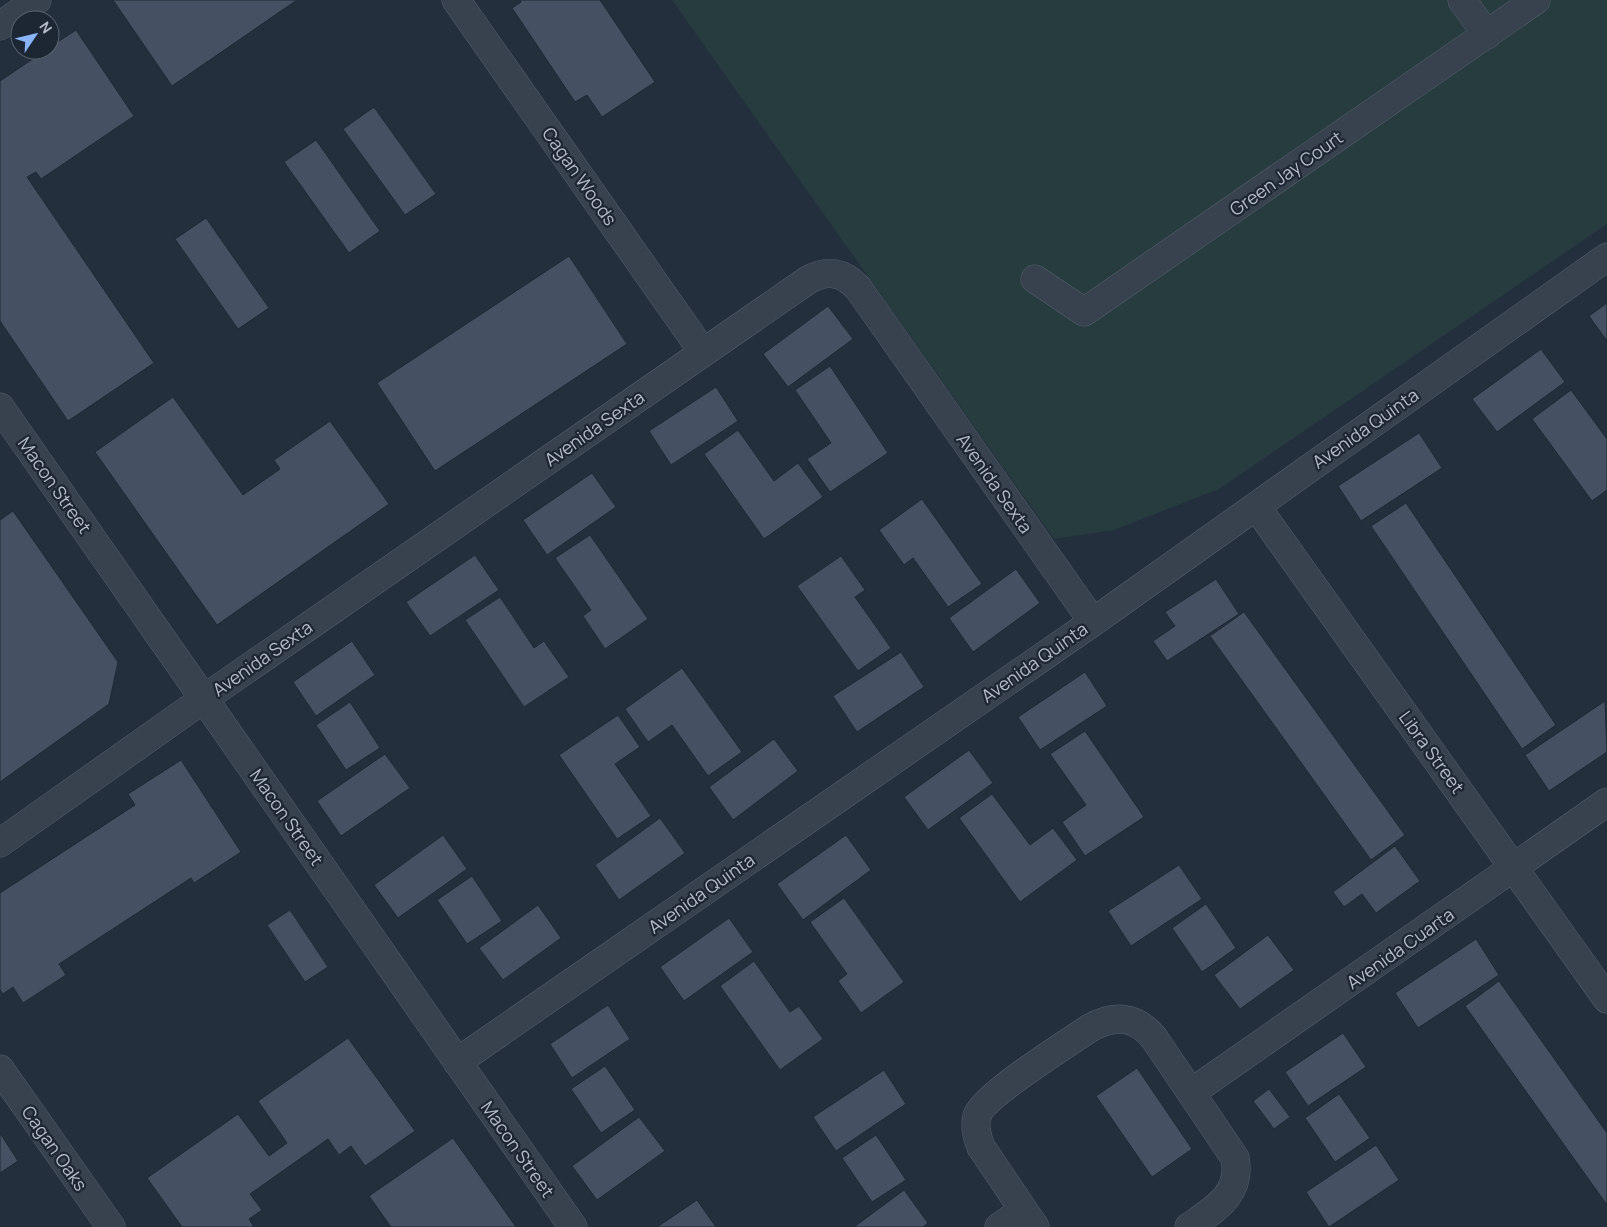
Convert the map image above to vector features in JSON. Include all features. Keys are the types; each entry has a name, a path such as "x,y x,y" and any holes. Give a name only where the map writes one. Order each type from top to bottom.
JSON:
{"street":[{"path":"0,26 36,0"},
{"name":"Cagan Woods","path":"456,0 703,352"},
{"path":"1462,0 1487,35"},
{"name":"Green Jay Court","path":"1035,279 1084,312 1536,0"},
{"name":"Avenida Quinta","path":"457,1062 1093,622 1607,257"},
{"name":"Avenida Sexta","path":"0,843 204,698 703,352 816,275 826,272 844,276 858,288 1093,622"},
{"name":"Macon Street","path":"0,407 573,1227"},
{"name":"Libra Street","path":"1256,506 1607,999"},
{"name":"Avenida Cuarta","path":"1192,1092 1607,802"},
{"path":"998,1227 1029,1218 981,1147 977,1136 977,1115 991,1098 1090,1028 1102,1022 1126,1018 1146,1028 1229,1148 1237,1169 1236,1180 1226,1199 1189,1227"},
{"name":"Cagan Oaks","path":"0,1069 111,1227"}],"green space":[{"path":"672,0 1607,0 1607,224 1219,489 1114,530 1054,539"}],"building":[{"path":"113,0 297,0 172,86"},
{"path":"520,0 600,0 655,82 602,117 587,95 575,102 512,8 521,2"},
{"path":"76,30 134,116 41,179 36,172 27,177 154,363 68,421 0,321 0,81 31,60 60,60 60,40"},
{"path":"374,107 436,194 405,215 343,129"},
{"path":"316,140 380,231 349,253 284,162"},
{"path":"206,218 269,308 238,329 175,239"},
{"path":"569,256 627,344 435,471 377,383"},
{"path":"1607,303 1607,341 1589,316"},
{"path":"828,306 853,339 788,387 763,354"},
{"path":"1541,349 1565,382 1497,432 1472,399"},
{"path":"830,366 888,453 830,492 807,459 831,443 795,390"},
{"path":"716,387 738,421 671,465 649,431"},
{"path":"1571,390 1607,439 1607,490 1592,501 1532,419"},
{"path":"173,397 243,495 280,469 274,460 330,421 389,504 217,625 95,452"},
{"path":"738,430 774,481 798,463 823,497 764,539 704,454"},
{"path":"1419,433 1442,468 1361,521 1338,486"},
{"path":"592,473 616,507 547,555 523,520"},
{"path":"922,499 982,584 948,607 913,558 904,565 879,530"},
{"path":"1406,503 1556,725 1522,749 1371,526"},
{"path":"13,511 118,662 109,704 0,782 0,520"},
{"path":"590,535 648,619 605,649 583,616 591,610 555,558"},
{"path":"475,555 499,590 430,636 406,602"},
{"path":"841,556 865,590 855,597 891,648 858,671 797,586"},
{"path":"1016,569 1040,603 973,652 949,618"},
{"path":"1216,579 1239,614 1167,661 1153,641 1175,626 1165,612"},
{"path":"500,597 534,648 544,641 569,677 524,707 465,620"},
{"path":"1244,612 1405,835 1371,860 1210,636"},
{"path":"352,641 375,675 316,716 293,682"},
{"path":"901,652 924,687 857,732 833,696"},
{"path":"682,668 742,752 708,776 672,725 648,742 625,709"},
{"path":"1085,672 1107,706 1040,750 1018,717"},
{"path":"1605,701 1607,752 1549,791 1525,755"},
{"path":"350,702 380,748 346,770 316,725"},
{"path":"618,715 640,747 615,764 651,816 617,839 559,755"},
{"path":"1085,731 1144,817 1085,856 1062,822 1086,805 1050,754"},
{"path":"774,739 798,771 733,820 709,787"},
{"path":"969,750 993,783 928,830 904,797"},
{"path":"385,754 410,788 341,836 317,801"},
{"path":"181,760 241,852 194,883 191,878 59,964 66,975 23,1003 13,987 3,994 0,990 0,893 135,805 128,794"},
{"path":"992,794 1030,845 1053,828 1077,860 1020,902 959,818"},
{"path":"660,818 685,853 619,900 595,865"},
{"path":"443,835 467,869 398,918 374,885"},
{"path":"846,835 871,870 803,920 777,884"},
{"path":"1395,846 1420,881 1376,913 1362,894 1344,907 1333,892"},
{"path":"1179,865 1202,899 1131,946 1108,911"},
{"path":"472,876 502,921 467,944 437,900"},
{"path":"844,898 904,982 861,1013 838,981 847,974 810,922"},
{"path":"1206,904 1236,948 1202,972 1172,928"},
{"path":"538,905 561,938 503,980 479,948"},
{"path":"290,910 328,967 305,982 267,925"},
{"path":"729,918 753,952 684,1001 660,967"},
{"path":"1268,935 1294,970 1240,1009 1214,975"},
{"path":"1476,939 1499,975 1418,1028 1395,993"},
{"path":"754,961 790,1012 799,1006 823,1039 780,1070 720,986"},
{"path":"1499,981 1607,1133 1607,1205 1465,1006"},
{"path":"608,1005 630,1039 572,1078 550,1044"},
{"path":"1343,1033 1366,1067 1308,1106 1285,1072"},
{"path":"348,1038 415,1131 365,1166 351,1146 339,1155 328,1139 250,1194 262,1210 249,1219 254,1227 182,1227 147,1178 238,1114 269,1156 287,1143 258,1101"},
{"path":"605,1066 635,1110 601,1133 571,1089"},
{"path":"1137,1068 1192,1149 1152,1177 1096,1096"},
{"path":"884,1070 906,1104 836,1151 813,1117"},
{"path":"1269,1089 1290,1117 1274,1129 1253,1101"},
{"path":"1339,1094 1370,1138 1335,1162 1305,1118"},
{"path":"639,1117 665,1151 597,1200 572,1166"},
{"path":"0,1133 18,1161 0,1173"},
{"path":"876,1135 906,1180 872,1202 842,1158"},
{"path":"453,1138 516,1227 391,1227 369,1196"},
{"path":"1376,1145 1399,1180 1329,1227 1306,1192"},
{"path":"904,1190 928,1223 923,1227 854,1227"},
{"path":"697,1200 716,1227 657,1227"}]}
